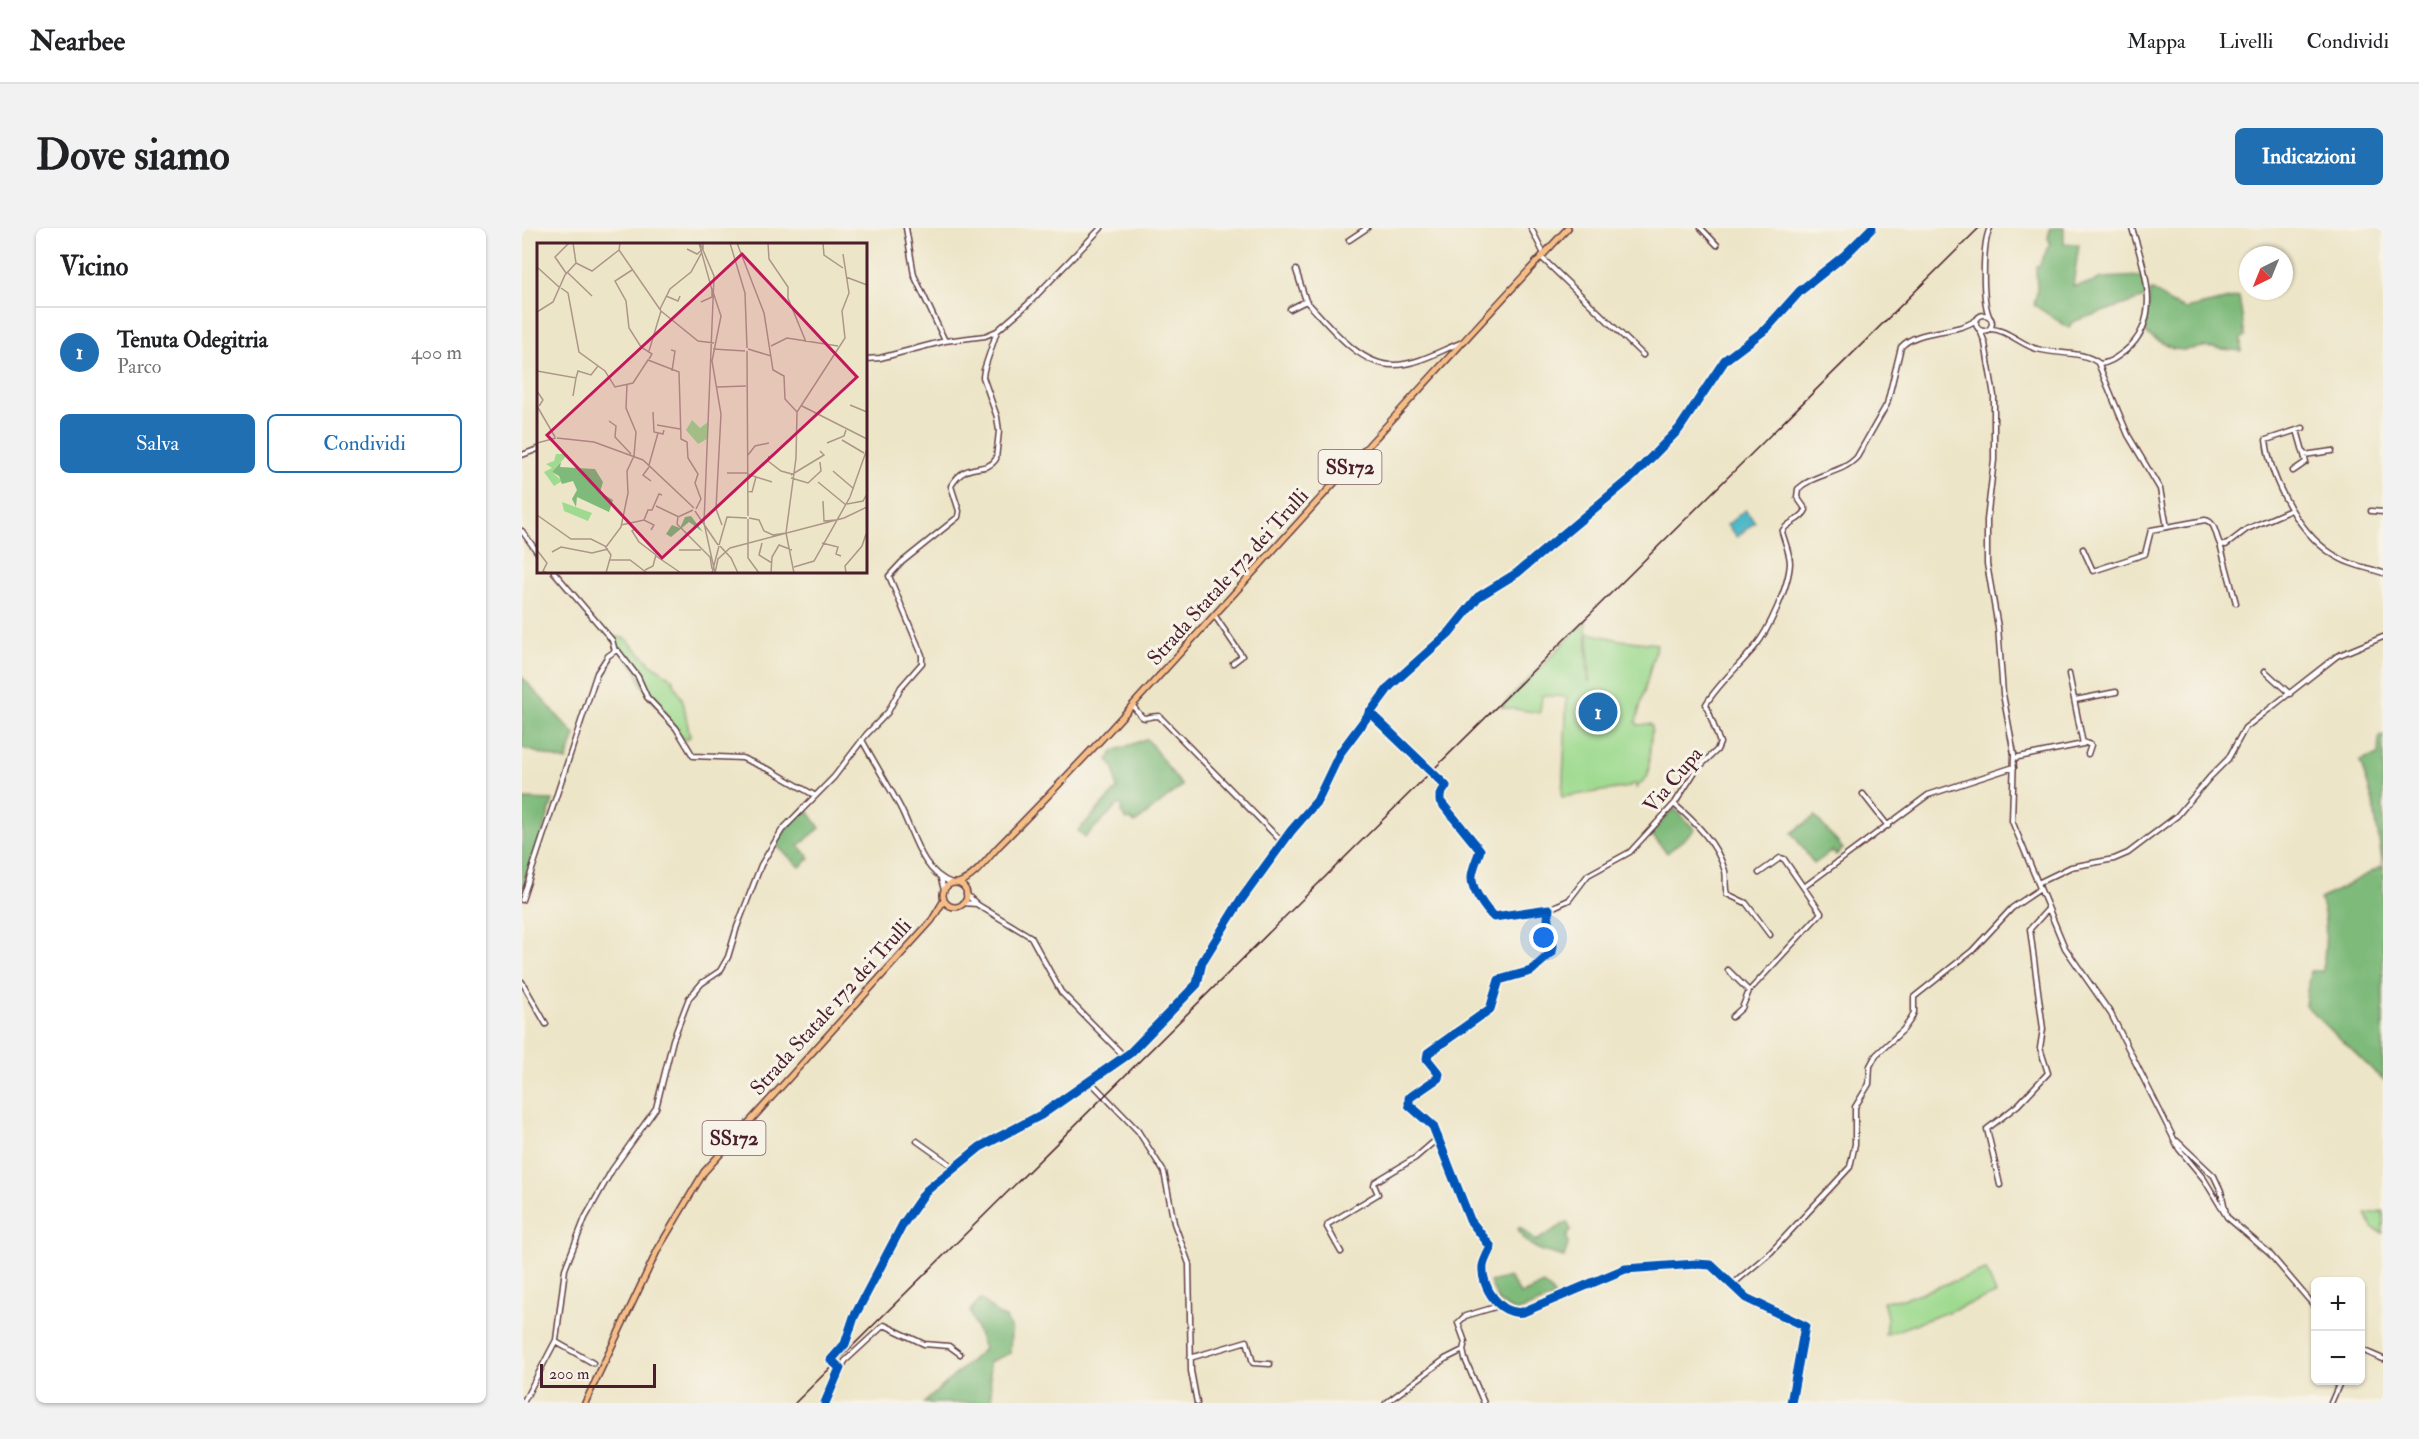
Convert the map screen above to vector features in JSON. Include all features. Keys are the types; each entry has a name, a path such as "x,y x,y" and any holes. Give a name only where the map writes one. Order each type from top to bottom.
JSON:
{"main road":[{"name":"Strada Statale 172 dei Trulli","path":"939,912 944,900 944,890 965,880 1051,794 1215,616 1460,343 1568,228"},
{"name":"Strada Statale 172 dei Trulli","path":"585,1403 658,1249 704,1172 939,912 963,903 966,892 981,865"},
{"path":"955,883 966,892"},
{"path":"944,900 950,906"}],"street":[{"path":"906,228 914,274 945,341"},
{"path":"867,359 880,358 945,341 985,336 997,331 1028,304 1101,228"},
{"path":"1349,240 1367,228"},
{"path":"1531,228 1542,255 1643,355"},
{"path":"1701,228 1717,245"},
{"path":"840,1368 831,1360 845,1344 854,1317 911,1210 926,1191 980,1148 1041,1115 1137,1047 1197,984 1202,962 1238,904 1282,842 1317,801 1340,753 1390,686 1449,633 1478,597 1517,573 1633,476 1679,429 1725,360 1766,329 1800,291 1845,255 1872,228"},
{"path":"1990,228 1987,233 1983,265 1985,305 1992,322 1999,330"},
{"path":"1967,327 1999,330 2038,350 2089,356 2098,362 2108,362 2133,344 2144,328 2148,290 2132,228"},
{"path":"1296,270 1306,301 1348,346 1374,361 1393,365 1415,360 1460,343"},
{"path":"1290,309 1306,301"},
{"path":"1967,327 1980,316 1985,305"},
{"path":"1980,316 1989,316"},
{"path":"1976,320 1985,343 1994,396 1994,460 1987,520 1987,564 1998,627 2003,694 2014,758 2012,821 2069,955 2111,1014 2172,1136 2185,1157 2204,1179 2229,1220 2269,1253 2311,1302"},
{"path":"1985,343 1992,322"},
{"name":"Via Cupa","path":"1437,1139 1433,1126 1409,1105 1408,1098 1438,1078 1439,1074 1427,1059 1428,1053 1490,1009 1499,980 1531,971 1552,952 1549,909 1569,900 1588,875 1630,852 1674,804 1696,770 1720,746 1706,704 1738,663 1755,647 1773,615 1788,578 1790,561 1782,532 1788,525 1803,516 1806,510 1797,497 1798,489 1809,481 1850,464 1857,458 1887,404 1899,352 1904,343 1921,336 1967,327"},
{"path":"523,1403 556,1342 565,1269 585,1218 612,1170 656,1108 673,1040 689,998 702,983 720,971 728,957 761,865 782,830 834,777 862,740 888,712 906,680 922,663 922,655 890,576 902,562 958,517 959,511 951,486 958,477 967,469 987,467 996,459 999,431 984,370 997,331"},
{"path":"2098,362 2128,435 2160,489 2167,527"},
{"path":"2303,428 2266,440 2285,500 2320,545 2330,553 2348,562 2383,573"},
{"path":"2293,471 2304,465 2304,455 2297,430"},
{"path":"522,455 537,449"},
{"path":"2304,455 2332,451"},
{"path":"2220,544 2226,545 2247,529 2291,510"},
{"path":"2371,511 2383,512"},
{"path":"2083,549 2092,571 2145,554 2149,531 2208,520 2214,526 2236,603"},
{"path":"522,531 537,552"},
{"path":"555,573 612,640 615,651"},
{"path":"1215,616 1242,656 1233,663"},
{"path":"2038,883 2071,867 2123,855 2162,828 2181,812 2228,759 2245,728 2339,655 2383,637"},
{"path":"615,651 625,658 638,677 647,697 676,728 693,756 742,758 772,771 814,795"},
{"path":"522,900 597,673 608,656 615,651"},
{"path":"2265,671 2290,694"},
{"path":"2069,674 2084,742"},
{"path":"2075,700 2116,692"},
{"path":"1132,705 1145,720 1159,716 1282,842"},
{"path":"862,740 899,804 919,853 937,873 944,890"},
{"path":"2014,758 2082,745 2084,742"},
{"path":"2084,742 2091,745 2088,754"},
{"path":"1804,887 1928,795 2014,766"},
{"path":"1863,794 1888,826"},
{"path":"1674,804 1713,842 1725,872 1726,894 1746,903 1770,935"},
{"path":"1732,1017 1742,1008 1749,991 1821,915 1821,911 1782,858 1759,873"},
{"path":"937,873 955,883"},
{"path":"1733,1284 1771,1252 1850,1167 1855,1151 1855,1107 1869,1084 1870,1066 1876,1055 1903,1030 1911,1019 1914,1012 1914,997 1972,951 2012,908 2040,889"},
{"path":"966,892 978,904 1033,939 1060,992 1124,1056"},
{"path":"963,903 978,904"},
{"path":"2000,1185 1987,1129 2018,1105 2048,1073 2040,1048 2043,1028 2030,929 2048,909"},
{"path":"1728,970 1749,991"},
{"path":"522,982 546,1024"},
{"path":"1089,1080 1138,1131 1164,1172 1174,1223 1189,1264 1190,1359 1197,1403"},
{"path":"2172,1136 2214,1176 2229,1220"},
{"path":"1341,1252 1327,1227 1328,1224 1378,1194 1375,1182 1415,1158 1437,1139 1470,1220 1491,1247 1483,1264 1484,1272 1499,1306 1509,1312 1523,1312 1625,1269 1711,1265 1746,1298 1805,1326 1791,1403"},
{"path":"917,1141 955,1168"},
{"path":"1484,1403 1463,1350 1465,1346 1458,1321 1465,1316 1499,1306"},
{"path":"825,1403 840,1368 884,1325 924,1344 949,1346 960,1354"},
{"path":"1190,1359 1247,1341 1253,1363 1270,1364"},
{"path":"556,1342 593,1363"},
{"path":"1386,1403 1445,1359 1463,1350"},
{"path":"2365,1352 2383,1359"},
{"path":"2331,1403 2340,1385"}],"green space":[{"path":"2050,228 2064,228 2064,244 2079,244 2073,286 2092,283 2101,278 2142,276 2147,297 2072,322 2069,328 2034,305 2037,292 2036,266 2039,266 2050,243 2048,238"},
{"path":"2153,290 2171,303 2185,309 2239,297 2245,337 2241,338 2241,351 2203,347 2173,349 2145,333 2150,291"},
{"path":"1586,621 1588,681 1590,681 1588,633 1620,640 1657,644 1636,722 1638,725 1650,724 1652,726 1648,776 1636,788 1636,784 1631,784 1630,787 1562,797 1567,697 1542,695 1540,713 1501,707"},
{"path":"618,637 626,639 650,663 672,679 683,701 690,737 685,740 655,703 641,683 635,668 613,640"},
{"path":"522,677 575,735 566,761 522,748"},
{"path":"2383,735 2383,866 2373,802 2360,761 2378,755 2379,736"},
{"path":"1147,739 1182,786 1135,823 1130,819 1126,820 1121,812 1123,807 1119,804 1085,837 1078,831 1117,789 1114,768 1108,760 1113,751"},
{"path":"522,799 553,800 522,896"},
{"path":"805,807 820,828 799,845 810,858 800,867 776,845 784,831"},
{"path":"1674,808 1695,830 1667,853 1651,834"},
{"path":"1815,816 1843,849 1836,855 1832,851 1814,864 1792,833"},
{"path":"2383,866 2383,1080 2305,1005 2310,971 2323,971 2325,926 2320,899"},
{"path":"2383,1211 2383,1233 2372,1228 2366,1214"},
{"path":"1567,1222 1571,1230 1567,1235 1568,1245 1564,1257 1532,1245 1526,1241 1518,1229 1520,1227 1536,1241"},
{"path":"1986,1270 1996,1294 1885,1335 1887,1317 1883,1301 1903,1299"},
{"path":"1509,1277 1521,1295 1543,1284 1555,1297 1516,1312 1499,1302 1490,1282"},
{"path":"981,1299 999,1315 1006,1318 1011,1330 1010,1353 989,1362 992,1403 924,1403 984,1349 970,1311"}],"water":[{"path":"1745,510 1755,522 1737,537 1727,525"}],"railway":[{"path":"795,1403 1979,228"}],"cycle path":[{"path":"825,1403 840,1368 831,1360 845,1344 854,1317 903,1224 926,1191 980,1147 1041,1115 1130,1053 1197,984 1202,962 1238,904 1291,831 1317,801 1340,753 1390,686 1449,633 1478,597 1517,573 1633,476 1679,429 1725,360 1766,329 1800,291 1845,255 1872,228"},
{"path":"1369,712 1446,786 1440,795 1440,801 1480,850 1472,875 1473,884 1480,900 1491,914 1494,917 1549,909 1552,952 1531,971 1499,980 1490,1009 1428,1053 1427,1059 1439,1074 1438,1078 1409,1098 1409,1105 1433,1126 1470,1220 1491,1247 1483,1266 1485,1283 1489,1291 1500,1305 1515,1312 1523,1312 1625,1269 1711,1265 1746,1298 1805,1326 1791,1403"}],"place":[{"name":"Tenuta Odegitria","path":"1598,712"}]}
